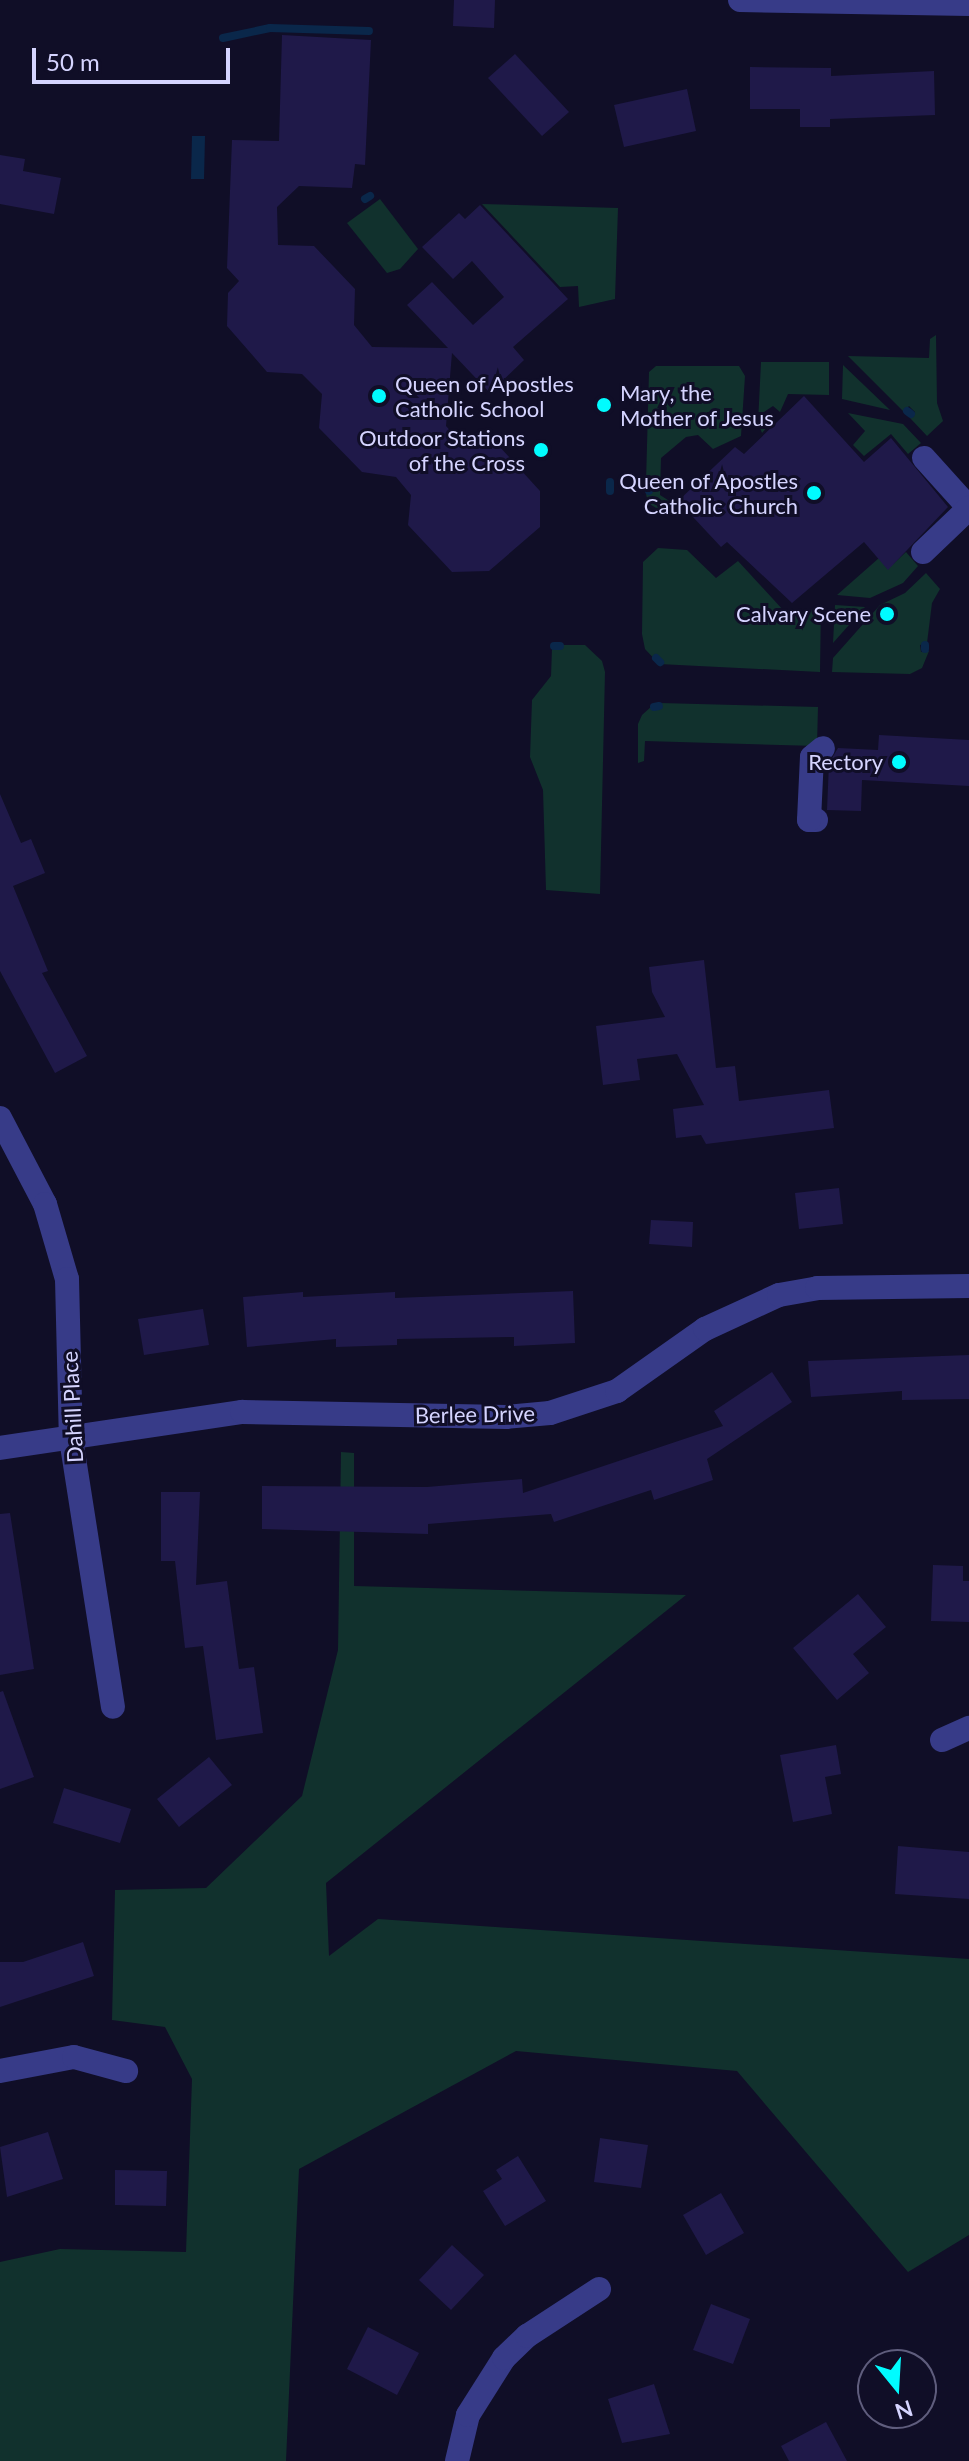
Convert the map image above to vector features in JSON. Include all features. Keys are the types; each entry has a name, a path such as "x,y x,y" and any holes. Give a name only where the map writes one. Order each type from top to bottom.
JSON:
{"street":[{"path":"740,0 969,4"},
{"path":"923,552 969,508 924,458"},
{"path":"816,820 809,820 812,757 823,748"},
{"name":"Dahill Place","path":"0,1118 58,1241 67,1279 71,1439 113,1707"},
{"name":"Berlee Drive","path":"0,1448 242,1412 506,1417 550,1413 617,1391 705,1329 779,1295 817,1288 969,1286"},
{"path":"942,1740 969,1728"},
{"path":"0,2071 74,2057 126,2071"},
{"path":"457,2461 468,2415 504,2358 527,2336 599,2289"}],"green space":[{"path":"380,199 418,249 400,269 387,273 347,223"},
{"path":"482,204 618,208 615,299 579,307 578,286 560,287"},
{"path":"936,335 937,403 943,421 927,436 910,418 915,412 909,406 904,412 848,356 929,358 930,339"},
{"path":"761,362 829,362 829,395 788,394 780,412 773,406 761,414 770,424 762,433 758,423"},
{"path":"843,365 890,410 842,399"},
{"path":"656,366 739,366 745,376 741,436 713,449 698,435 686,437 661,458 660,495 671,502 661,511 648,503 646,494 651,494 652,482 646,482 649,372"},
{"path":"848,413 903,424 921,443 908,454 891,434 864,456 853,445 865,431"},
{"path":"658,548 687,550 716,578 738,561 784,611 805,612 821,604 820,672 659,664 645,649 642,634 643,562"},
{"path":"906,552 918,566 903,583 870,598 837,595 879,558 888,569"},
{"path":"926,573 940,589 932,603 927,643 920,645 921,652 929,651 922,668 910,674 832,672 833,658 880,605 905,593"},
{"path":"835,605 865,607 833,643"},
{"path":"585,645 602,661 605,672 600,894 546,890 543,790 530,757 532,700 551,676 552,648"},
{"path":"660,703 818,707 817,746 645,741 644,761 638,763 638,724 652,706 661,708"},
{"path":"341,1452 354,1453 354,1586 686,1595 326,1883 329,1956 378,1919 969,1959 969,2235 908,2272 737,2071 516,2051 299,2169 286,2461 0,2461 0,2262 60,2249 186,2252 192,2079 165,2027 112,2020 115,1890 206,1888 302,1796 338,1650"}],"water":[{"path":"192,136 205,136 204,179 191,179"}],"building":[{"path":"454,0 495,0 494,28 453,26"},
{"path":"282,35 371,40 365,165 355,164 352,188 299,186 277,207 278,245 314,246 355,289 354,325 372,347 448,348 407,305 432,282 473,325 504,297 472,261 453,279 422,247 459,213 465,219 480,205 568,299 513,347 524,360 490,393 452,353 446,426 463,445 499,446 540,491 540,527 489,571 452,572 408,525 411,495 396,477 362,472 319,428 322,394 302,374 267,372 227,326 228,293 239,281 227,268 232,140 279,141"},
{"path":"515,54 569,112 542,136 488,78"},
{"path":"750,67 831,68 831,76 934,71 935,115 830,119 830,127 800,127 800,109 750,109"},
{"path":"687,89 696,131 624,147 614,105"},
{"path":"0,155 25,159 23,171 61,178 54,214 0,204"},
{"name":"Queen of Apostles Catholic Church","path":"804,396 864,462 891,438 948,507 888,570 864,542 792,603 727,542 721,547 678,501 735,447 744,454"},
{"name":"Rectory","path":"879,735 969,740 969,786 862,780 861,811 827,810 829,763 838,748 878,750"},
{"path":"0,794 21,843 31,839 45,873 13,886 48,971 42,973 87,1056 55,1073 0,971"},
{"path":"704,960 716,1068 735,1066 739,1101 829,1090 834,1128 706,1144 701,1135 676,1138 673,1109 704,1105 677,1054 637,1059 640,1080 603,1085 596,1026 665,1017 652,992 649,967"},
{"path":"839,1188 843,1224 799,1229 795,1193"},
{"path":"651,1220 693,1222 692,1247 649,1244"},
{"path":"573,1291 575,1343 514,1346 514,1337 397,1339 397,1345 336,1347 336,1339 247,1347 243,1297 303,1292 303,1297 395,1292 395,1298"},
{"path":"203,1309 209,1345 144,1355 138,1319"},
{"path":"969,1355 969,1399 902,1400 902,1391 811,1397 808,1361"},
{"path":"772,1372 792,1402 707,1459 713,1480 654,1500 651,1490 554,1522 551,1514 428,1524 428,1534 262,1529 262,1486 427,1487 522,1479 523,1493 723,1426 714,1411"},
{"path":"161,1492 200,1492 196,1585 227,1581 239,1669 254,1667 263,1733 216,1740 203,1646 185,1648 175,1561 161,1561"},
{"path":"10,1513 34,1669 0,1675 0,1514"},
{"path":"933,1565 963,1566 963,1581 969,1581 969,1622 931,1621"},
{"path":"858,1594 886,1627 853,1654 869,1673 837,1700 793,1648"},
{"path":"3,1691 34,1777 0,1789 0,1692"},
{"path":"836,1745 841,1774 825,1777 832,1814 793,1822 780,1755"},
{"path":"209,1757 232,1785 179,1827 157,1799"},
{"path":"64,1788 131,1809 120,1843 53,1823"},
{"path":"898,1846 969,1852 969,1899 895,1894"},
{"path":"83,1942 94,1976 0,2007 0,1962 23,1962"},
{"path":"48,2132 63,2179 7,2197 0,2147"},
{"path":"600,2138 648,2145 641,2188 594,2182"},
{"path":"518,2156 546,2201 505,2226 483,2191 502,2179 496,2170"},
{"path":"115,2170 167,2171 166,2206 115,2205"},
{"path":"721,2193 744,2233 706,2255 683,2215"},
{"path":"452,2245 484,2275 451,2310 419,2280"},
{"path":"711,2304 750,2319 733,2364 693,2350"},
{"path":"368,2327 419,2353 397,2395 347,2369"},
{"path":"654,2384 670,2434 622,2443 608,2399"},
{"path":"826,2422 847,2461 789,2461 781,2446"}],"waterway":[{"path":"223,38 270,28 369,31"},
{"path":"365,199 370,196"},
{"path":"907,411 911,414"},
{"path":"610,482 610,491"},
{"path":"648,485 649,491"},
{"path":"554,646 560,646"},
{"path":"656,658 660,662"},
{"path":"654,707 659,706"}],"place":[{"name":"Queen of Apostles Catholic School","path":"379,396"},
{"name":"Mary, the Mother of Jesus","path":"604,405"},
{"name":"Outdoor Stations of the Cross","path":"541,450"},
{"name":"Queen of Apostles Catholic Church","path":"814,493"},
{"name":"Calvary Scene","path":"887,614"},
{"name":"Rectory","path":"899,762"}]}
